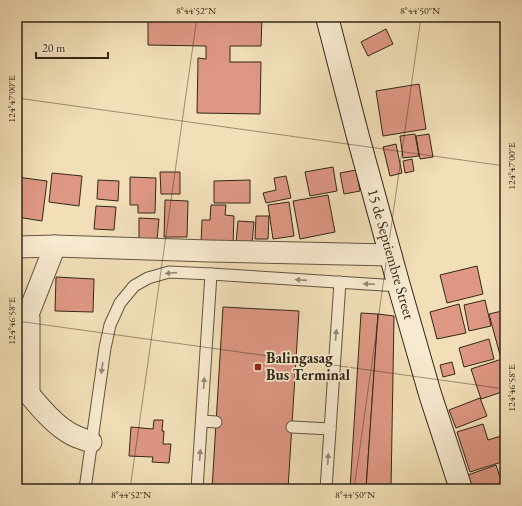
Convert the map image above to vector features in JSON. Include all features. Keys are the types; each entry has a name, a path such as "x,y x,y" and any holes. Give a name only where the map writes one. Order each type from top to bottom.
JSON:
{"street":[{"name":"15 de Septiembre Street","path":"327,17 390,255 430,394 461,489"},
{"path":"17,247 55,246 390,255"},
{"path":"17,337 29,312 55,246"},
{"path":"29,312 23,386 46,413 60,426 73,435 92,442"}],"lane":[{"path":"85,489 110,325 120,303 134,286 148,278 169,272 399,286"},
{"path":"197,489 211,274"},
{"path":"326,489 340,282"},
{"path":"202,422 216,422"},
{"path":"292,427 330,430"}],"building":[{"path":"148,17 262,17 261,46 230,46 230,62 261,62 260,114 197,113 198,58 206,59 206,46 148,45"},
{"path":"386,29 393,44 368,56 361,42"},
{"path":"419,84 426,129 383,136 376,91"},
{"path":"415,134 419,156 403,158 400,136"},
{"path":"429,134 433,157 420,159 416,136"},
{"path":"396,144 402,173 390,176 383,147"},
{"path":"412,159 414,171 405,173 403,161"},
{"path":"333,167 337,191 310,196 305,172"},
{"path":"356,170 360,191 344,194 340,173"},
{"path":"160,172 180,172 180,194 161,194"},
{"path":"52,173 82,176 79,206 49,202"},
{"path":"286,176 291,198 266,203 263,193 276,190 274,178"},
{"path":"17,177 47,181 42,221 17,217"},
{"path":"130,177 156,178 155,213 138,213 138,205 130,205"},
{"path":"98,180 119,181 118,201 97,199"},
{"path":"250,180 250,203 214,203 214,181"},
{"path":"328,195 335,232 300,239 293,201"},
{"path":"165,200 188,201 187,237 164,237"},
{"path":"289,202 294,236 273,239 268,205"},
{"path":"211,205 226,205 225,215 234,216 233,246 201,244 202,220 210,220"},
{"path":"96,206 116,207 114,230 94,229"},
{"path":"256,216 269,216 268,239 255,239"},
{"path":"139,218 159,219 157,240 139,239"},
{"path":"238,221 254,222 252,244 236,243"},
{"path":"477,266 483,294 447,303 440,275"},
{"path":"56,277 94,279 93,312 55,311"},
{"path":"485,300 491,326 469,331 464,305"},
{"path":"459,304 466,333 437,339 430,312"},
{"name":"Balingasag Bus Terminal","path":"223,307 299,311 288,489 212,489"},
{"path":"502,311 505,321 505,354 500,355 489,314"},
{"path":"361,313 378,314 366,489 350,489"},
{"path":"378,314 394,316 391,489 366,489"},
{"path":"489,339 494,359 464,367 459,348"},
{"path":"505,358 505,391 481,399 471,369"},
{"path":"452,362 455,374 443,377 440,365"},
{"path":"480,398 487,416 456,428 449,410"},
{"path":"154,420 163,420 163,444 171,444 169,463 152,462 153,457 129,456 131,427 153,429"},
{"path":"483,424 488,440 501,436 505,447 505,461 470,472 457,432"},
{"path":"496,465 504,489 472,489 468,475"}],"place":[{"name":"Balingasag Bus Terminal","path":"258,367"}]}
